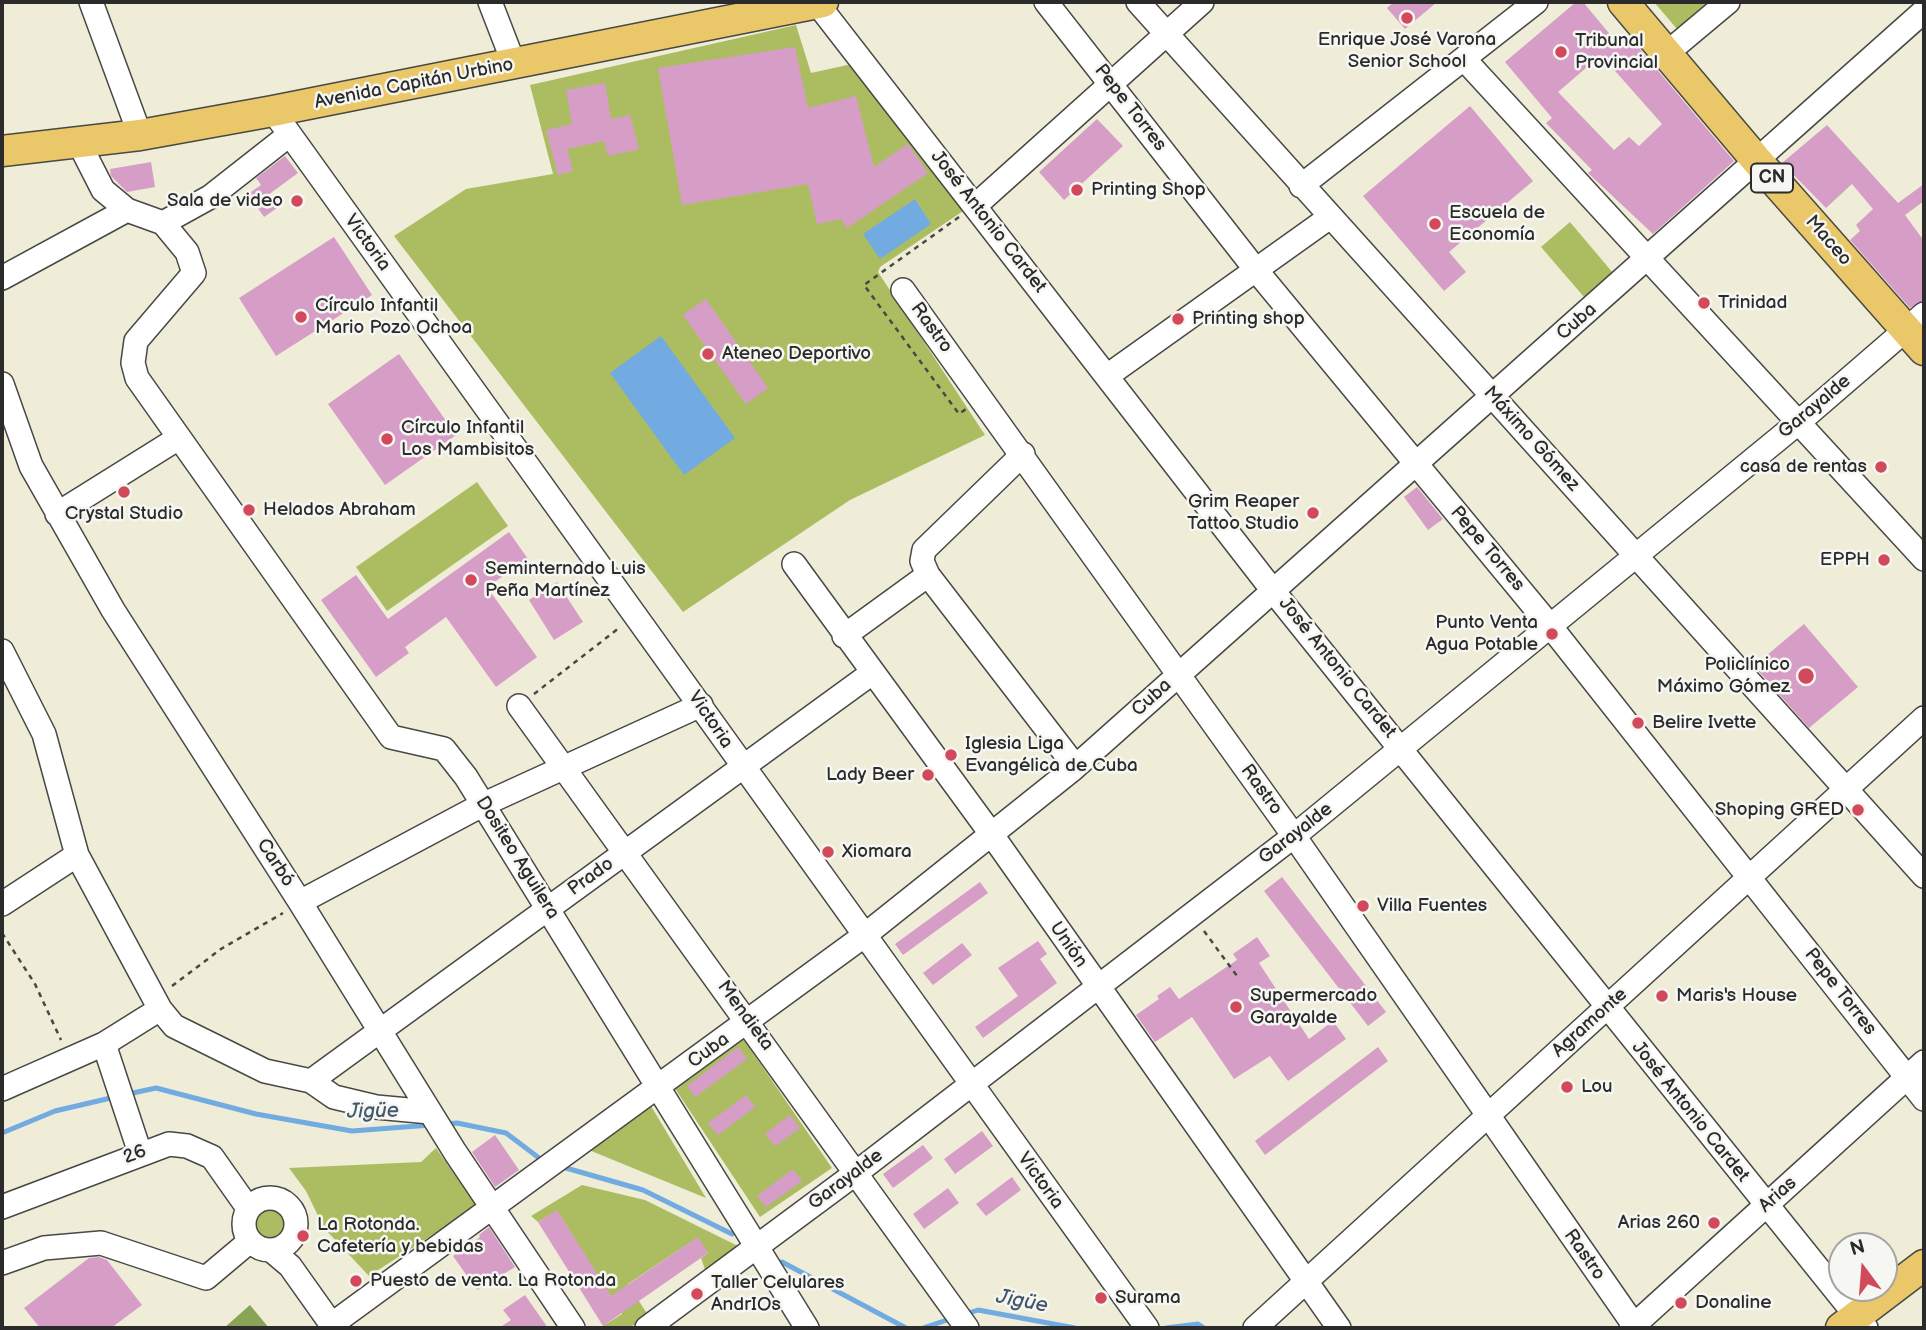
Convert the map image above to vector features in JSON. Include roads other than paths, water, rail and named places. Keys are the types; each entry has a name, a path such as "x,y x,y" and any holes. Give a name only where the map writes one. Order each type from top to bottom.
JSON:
{"main road":[{"name":"Avenida Capitán Urbino","path":"2,151 140,135 281,123 514,64 819,2"},
{"name":"Maceo","path":"1623,2 1758,162 1918,331"},
{"path":"1855,1325 1924,1265"}],"street":[{"path":"91,2 140,135"},
{"path":"490,2 514,64"},
{"name":"José Antonio Cardet","path":"819,2 1274,592 1403,748 1766,1207 1855,1325"},
{"name":"Pepe Torres","path":"1046,2 1256,270 1551,626 1924,1099"},
{"name":"Máximo Gómez","path":"1138,2 1924,876"},
{"path":"976,205 1202,2"},
{"path":"1301,186 1536,2"},
{"path":"1667,53 1728,2"},
{"name":"Cuba","path":"332,1326 749,1022 992,835 1274,592 1758,162 1924,10"},
{"path":"1464,59 1924,559"},
{"path":"79,143 103,190 127,210 163,223 210,197 281,123"},
{"name":"Victoria","path":"281,123 701,705 743,769 865,935 970,1085 1146,1326"},
{"path":"2,278 127,210"},
{"path":"1107,376 1330,217"},
{"name":"Dositeo Aguilera","path":"163,223 187,252 194,273 136,341 133,363 137,377 177,439 391,737 444,750 548,909 807,1328"},
{"name":"Rastro","path":"903,290 1294,836 1634,1327"},
{"name":"Garayalde","path":"647,1328 856,1173 1294,836 1799,422 1918,331"},
{"name":"Carbó","path":"2,384 31,466 113,610 300,902 455,1152 573,1328"},
{"path":"57,514 177,439"},
{"path":"1023,454 924,550 922,561 928,575 1075,766"},
{"name":"Unión","path":"794,564 844,636 992,835 1339,1328"},
{"path":"844,636 928,575"},
{"path":"2,651 44,734 77,855 160,1009 173,1026 265,1071 311,1081 334,1097 376,1107 430,1112"},
{"name":"Prado","path":"311,1081 872,673"},
{"path":"300,902 482,805 701,705"},
{"name":"Mendieta","path":"519,706 967,1328"},
{"name":"Agramonte","path":"1255,1328 1924,718"},
{"path":"2,904 77,855"},
{"path":"2,1088 96,1047 160,1009"},
{"path":"96,1047 113,1075 140,1153"},
{"name":"Arias","path":"1634,1327 1924,1062"},
{"name":"26","path":"2,1207 169,1144 200,1149 212,1157 248,1208"},
{"path":"290,1266 296,1221 289,1205 273,1197 255,1201 248,1208 243,1225 260,1246 290,1266 332,1326"},
{"path":"2,1263 44,1248 101,1243 206,1278 260,1246 279,1249 292,1239"}],"water":[{"path":"915,199 931,224 880,259 863,234"},
{"path":"661,336 735,438 684,475 610,373"}],"waterway":[{"name":"Jigüe","path":"128,1094 156,1088 256,1114 352,1131 431,1125"},
{"name":"Jigüe","path":"2,1133 55,1111 115,1097"},
{"name":"Jigüe","path":"444,1124 457,1123 506,1133 543,1161"},
{"name":"Jigüe","path":"559,1166 643,1190 732,1234"},
{"name":"Jigüe","path":"782,1262 906,1328"},
{"name":"Jigüe","path":"966,1314 978,1310 1075,1328"},
{"name":"Jigüe","path":"923,1328 953,1318"},
{"name":"Jigüe","path":"1166,1328 1198,1324 1204,1328"}],"place":[{"name":"Enrique José Varona Senior School","path":"1407,18"},
{"name":"Tribunal Provincial","path":"1561,52"},
{"name":"Printing Shop","path":"1077,190"},
{"name":"Sala de video","path":"297,201"},
{"name":"Escuela de Economía","path":"1435,224"},
{"name":"Trinidad","path":"1704,303"},
{"name":"Círculo Infantil Mario Pozo Ochoa","path":"301,317"},
{"name":"Printing shop","path":"1178,319"},
{"name":"Ateneo Deportivo","path":"708,354"},
{"name":"Círculo Infantil Los Mambisitos","path":"387,439"},
{"name":"casa de rentas","path":"1881,467"},
{"name":"Crystal Studio","path":"124,492"},
{"name":"Helados Abraham","path":"249,510"},
{"name":"Grim Reaper Tattoo Studio","path":"1313,513"},
{"name":"EPPH","path":"1884,560"},
{"name":"Seminternado Luis Peña Martínez","path":"471,580"},
{"name":"Punto Venta Agua Potable","path":"1552,634"},
{"name":"Policlínico Máximo Gómez","path":"1806,676"},
{"name":"Belire Ivette","path":"1638,723"},
{"name":"Iglesia Liga Evangélica de Cuba","path":"951,755"},
{"name":"Lady Beer","path":"928,775"},
{"name":"Shoping GRED","path":"1858,810"},
{"name":"Xiomara","path":"828,852"},
{"name":"Villa Fuentes","path":"1363,906"},
{"name":"Maris's House","path":"1662,996"},
{"name":"Supermercado Garayalde","path":"1236,1007"},
{"name":"Lou","path":"1567,1087"},
{"name":"Arias 260","path":"1714,1223"},
{"name":"La Rotonda. Cafetería y bebidas","path":"303,1236"},
{"name":"Puesto de venta. La Rotonda","path":"356,1281"},
{"name":"Taller Celulares AndrIOs","path":"697,1294"},
{"name":"Surama","path":"1101,1298"},
{"name":"Donaline","path":"1681,1303"}]}
